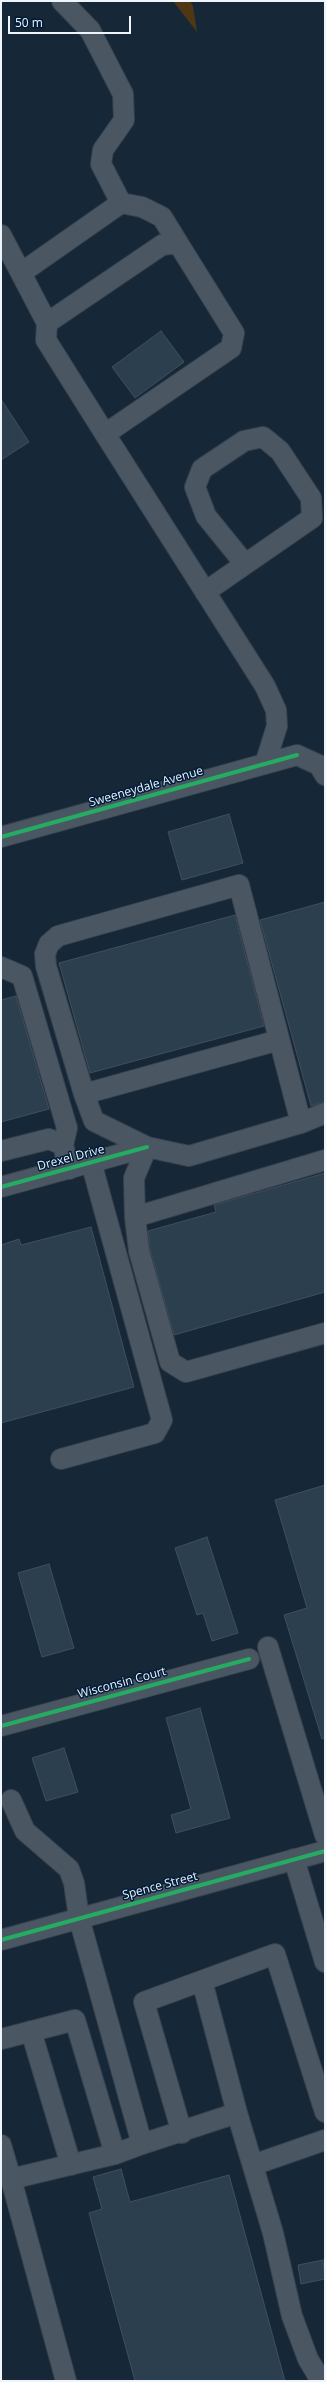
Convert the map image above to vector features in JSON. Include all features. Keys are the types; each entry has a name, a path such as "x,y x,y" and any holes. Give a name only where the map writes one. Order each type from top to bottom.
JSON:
{"street":[{"path":"62,1 90,30 123,94 124,120 103,150 101,164 121,203"},
{"path":"21,273 121,203 142,207 162,217 234,333 231,348 105,434"},
{"path":"1,234 46,323 46,340 265,686 276,710 277,726 265,764"},
{"path":"46,323 162,245 178,243"},
{"path":"205,592 312,518 311,498 280,451 263,437 244,441 202,469 195,487 206,516 245,564"},
{"name":"Sweeneydale Avenue","path":"1,837 297,755 319,765 325,775"},
{"path":"301,1123 239,885 58,936 49,944 45,954 46,966 84,1094 94,1121 147,1147 189,1156 301,1123 325,1114"},
{"path":"1,967 22,976 65,1136 69,1169"},
{"path":"84,1094 279,1040"},
{"path":"1,1151 65,1136"},
{"path":"147,1147 134,1178 138,1251 170,1362 186,1372 325,1333"},
{"name":"Drexel Drive","path":"1,1187 147,1147"},
{"path":"135,1217 325,1160"},
{"path":"60,1459 155,1433 162,1420 91,1162"},
{"path":"268,1648 325,1835"},
{"name":"Wisconsin Court","path":"1,1726 248,1659"},
{"path":"11,1800 25,1830 69,1869 74,1883 79,1918 142,2144"},
{"name":"Spence Street","path":"1,1940 325,1851"},
{"path":"294,1859 325,1962"},
{"path":"182,2133 144,2002 275,1954 325,2112"},
{"path":"202,1980 237,2113 273,2233 292,2316 308,2359 321,2381"},
{"path":"1,2039 75,2020 115,2154"},
{"path":"31,2032 71,2165"},
{"path":"11,2180 115,2154 142,2144 182,2133 237,2113"},
{"path":"253,2165 325,2140"},
{"path":"1,2145 66,2381"}],"shaded area":[{"path":"173,1 190,1 193,6 197,32"}],"building":[{"path":"161,331 184,362 135,398 112,367"},
{"path":"1,399 29,442 1,460"},
{"path":"229,814 243,863 182,880 168,832"},
{"path":"325,902 325,1102 311,1106 260,920"},
{"path":"235,915 264,1026 90,1073 59,963"},
{"path":"16,996 49,1109 1,1122 1,1000"},
{"path":"325,1173 325,1292 174,1335 150,1249 148,1231 216,1212 214,1205"},
{"path":"91,1227 134,1387 1,1423 1,1245 19,1239 21,1245"},
{"path":"325,1485 325,1738 322,1739 284,1615 307,1608 275,1500"},
{"path":"207,1537 238,1633 212,1641 203,1613 197,1615 175,1548"},
{"path":"49,1564 74,1648 42,1657 18,1573"},
{"path":"200,1708 230,1818 176,1833 171,1815 191,1809 166,1718"},
{"path":"64,1748 78,1792 46,1801 32,1758"},
{"path":"121,2169 130,2202 229,2175 285,2381 135,2381 89,2213 102,2209 93,2177"},
{"path":"323,2260 325,2279 301,2284 298,2265"}],"cycle path":[{"path":"1,837 297,755"},
{"path":"1,1187 147,1147"},
{"path":"1,1726 249,1659"},
{"path":"1,1940 325,1851"}]}
